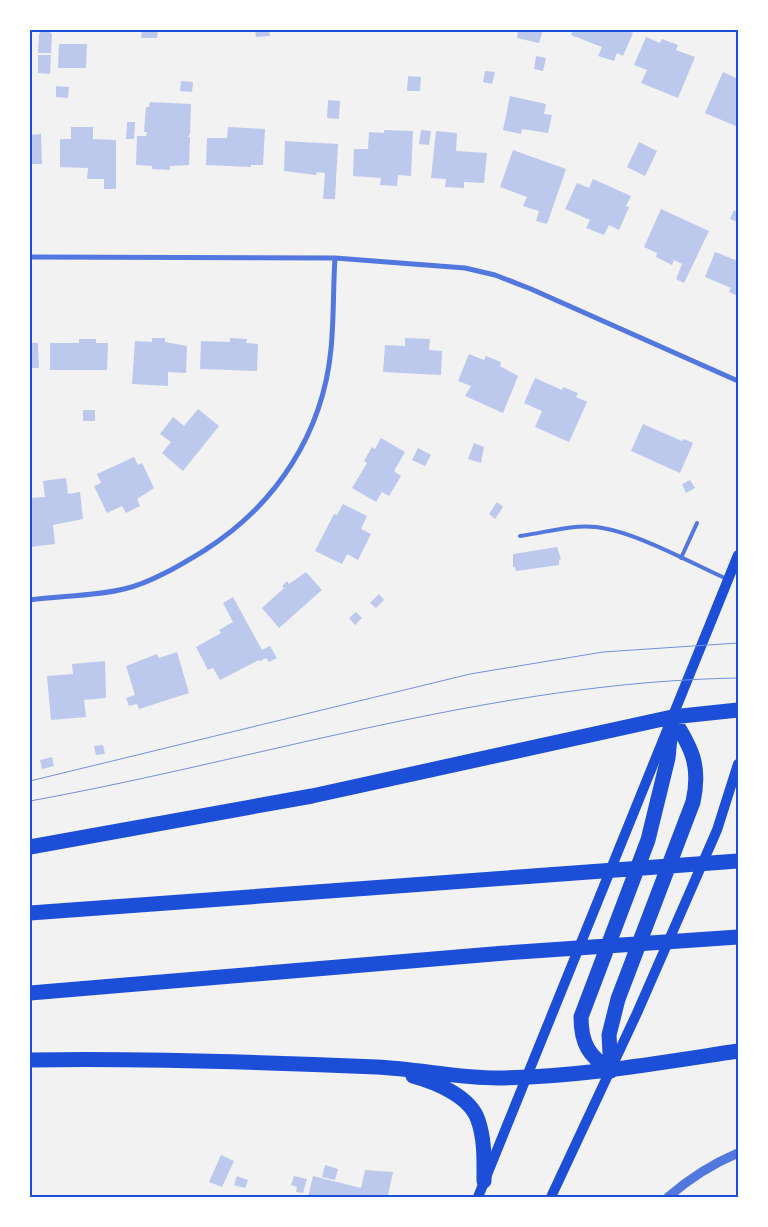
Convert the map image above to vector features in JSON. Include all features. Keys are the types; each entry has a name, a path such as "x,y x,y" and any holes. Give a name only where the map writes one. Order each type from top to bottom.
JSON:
{"highway":[{"path":"30,847 312,796 672,717 738,710"},
{"path":"611,1071 592,1056 585,1045 581,1033 581,1017 648,840 668,758 672,717"},
{"path":"611,1071 609,1035 615,1008 693,802 696,789 693,754 672,717"},
{"path":"30,913 738,861"},
{"path":"30,993 506,953 738,937"},
{"path":"30,1060 104,1059 380,1067 498,1078 611,1071 738,1051"},
{"path":"380,1067 442,1086 464,1102 478,1118 484,1147 484,1181"}],"main road":[{"path":"478,1197 738,555"},
{"path":"552,1197 611,1071 717,830 738,764"}],"street":[{"path":"30,257 335,258 448,265 495,275 738,381"},
{"path":"30,600 124,589 179,566 227,536 263,505 281,482 300,449 315,416 325,382 331,350 335,258"},
{"path":"668,1197 685,1182 715,1163 738,1153"}],"lane":[{"path":"681,558 696,523"},
{"path":"520,536 596,527 616,531 728,579"}],"building":[{"path":"142,30 158,30 157,38 141,38"},
{"path":"255,30 269,30 270,36 256,37"},
{"path":"518,30 543,30 539,43 517,38"},
{"path":"573,30 626,30 633,33 623,56 617,53 614,61 598,56 602,47 571,35"},
{"path":"41,31 52,34 51,53 38,53 39,34"},
{"path":"646,37 660,43 662,39 678,45 676,50 695,57 678,98 641,83 647,70 634,65"},
{"path":"59,44 87,44 86,68 58,68"},
{"path":"38,55 51,55 50,74 38,73"},
{"path":"536,56 546,58 543,71 534,69"},
{"path":"485,71 495,72 492,84 483,82"},
{"path":"723,72 738,79 738,127 705,113"},
{"path":"408,76 421,77 420,91 407,91"},
{"path":"181,81 193,82 192,92 180,91"},
{"path":"56,86 69,87 68,98 56,97"},
{"path":"510,96 546,104 544,114 552,115 548,133 522,129 521,134 503,130"},
{"path":"328,100 340,101 339,119 327,118"},
{"path":"150,102 191,104 190,134 188,137 190,137 189,165 170,166 170,170 152,169 152,166 136,165 137,136 146,136 147,132 144,132 146,107 149,107"},
{"path":"127,122 135,122 134,139 126,139"},
{"path":"71,127 93,127 93,139 116,140 116,189 104,189 104,179 87,179 88,168 60,167 60,139 71,139"},
{"path":"228,127 265,129 263,165 251,165 251,167 206,165 207,138 227,138"},
{"path":"384,130 413,131 411,176 398,175 397,186 380,185 381,178 353,176 354,149 368,149 369,132 384,133"},
{"path":"421,130 431,131 429,145 419,144"},
{"path":"436,131 457,133 456,151 487,153 484,183 464,182 464,188 445,187 446,179 431,178"},
{"path":"41,134 42,164 30,164 30,135"},
{"path":"285,141 338,144 335,199 323,199 325,173 317,172 316,175 284,171"},
{"path":"639,142 657,151 645,176 627,167"},
{"path":"513,150 566,169 547,224 536,221 539,211 523,206 527,197 500,187"},
{"path":"593,179 631,196 626,206 629,207 619,230 609,225 604,235 586,228 590,220 565,209 577,183 589,188"},
{"path":"661,209 709,231 684,283 676,279 682,264 674,260 672,265 656,257 657,253 644,247"},
{"path":"734,210 738,212 738,222 730,219"},
{"path":"715,252 738,261 738,296 729,292 731,288 705,277"},
{"path":"152,338 165,338 165,342 187,346 186,373 168,372 168,386 132,384 135,341 152,342"},
{"path":"230,338 247,339 246,343 258,344 257,371 200,369 201,341 230,342"},
{"path":"405,338 430,339 429,350 442,351 441,375 383,372 385,345 405,346"},
{"path":"79,339 96,339 96,343 108,343 107,370 50,370 50,343 79,343"},
{"path":"30,343 38,343 39,368 30,368"},
{"path":"469,354 484,360 486,356 501,362 500,366 518,376 503,413 465,396 471,386 458,381"},
{"path":"535,378 562,390 563,387 578,393 576,397 587,402 569,442 535,427 542,411 524,403"},
{"path":"198,409 219,426 183,471 162,453 171,442 160,434 173,417 184,426"},
{"path":"83,410 95,410 95,421 83,421"},
{"path":"643,424 682,441 684,439 693,443 680,473 631,451"},
{"path":"381,438 405,452 394,471 401,476 389,496 382,492 376,502 352,488 367,463 364,461 372,447 375,449"},
{"path":"474,443 484,447 481,463 468,459"},
{"path":"418,448 431,455 425,466 412,460"},
{"path":"134,457 138,465 142,463 154,488 137,499 140,506 126,513 122,506 107,513 94,486 101,483 97,474"},
{"path":"66,478 68,494 80,492 83,519 53,525 55,544 30,547 30,498 45,497 43,481"},
{"path":"690,480 695,488 686,493 682,484"},
{"path":"497,502 503,507 495,519 489,514"},
{"path":"343,504 367,516 361,529 371,534 358,560 347,554 342,564 315,551 334,514 337,515"},
{"path":"557,547 561,559 559,560 559,565 516,571 515,567 513,567 513,554"},
{"path":"306,572 322,590 279,628 262,608 284,588 282,586 287,581 289,584"},
{"path":"379,594 384,600 376,608 370,603"},
{"path":"233,597 262,650 270,646 277,658 269,662 266,658 259,660 220,680 213,668 208,670 196,647 221,633 219,630 233,622 223,603"},
{"path":"356,612 362,618 355,625 349,618"},
{"path":"177,652 189,693 139,709 137,704 129,706 126,698 135,695 126,666 157,654 159,658"},
{"path":"105,661 106,698 84,700 86,717 51,720 47,676 73,674 72,664"},
{"path":"103,745 105,754 96,755 94,746"},
{"path":"52,757 54,766 42,769 40,760"},
{"path":"221,1155 234,1161 222,1187 209,1182"},
{"path":"325,1165 338,1169 335,1180 322,1177"},
{"path":"365,1170 393,1172 388,1195 395,1197 308,1197 313,1176 361,1188"},
{"path":"237,1176 248,1180 245,1188 234,1185"},
{"path":"294,1176 307,1179 303,1193 296,1192 297,1187 291,1185"}],"tram line":[{"path":"30,781 470,674 603,652 738,643"},
{"path":"30,801 118,784 470,707 558,693 648,683 738,678"}]}
